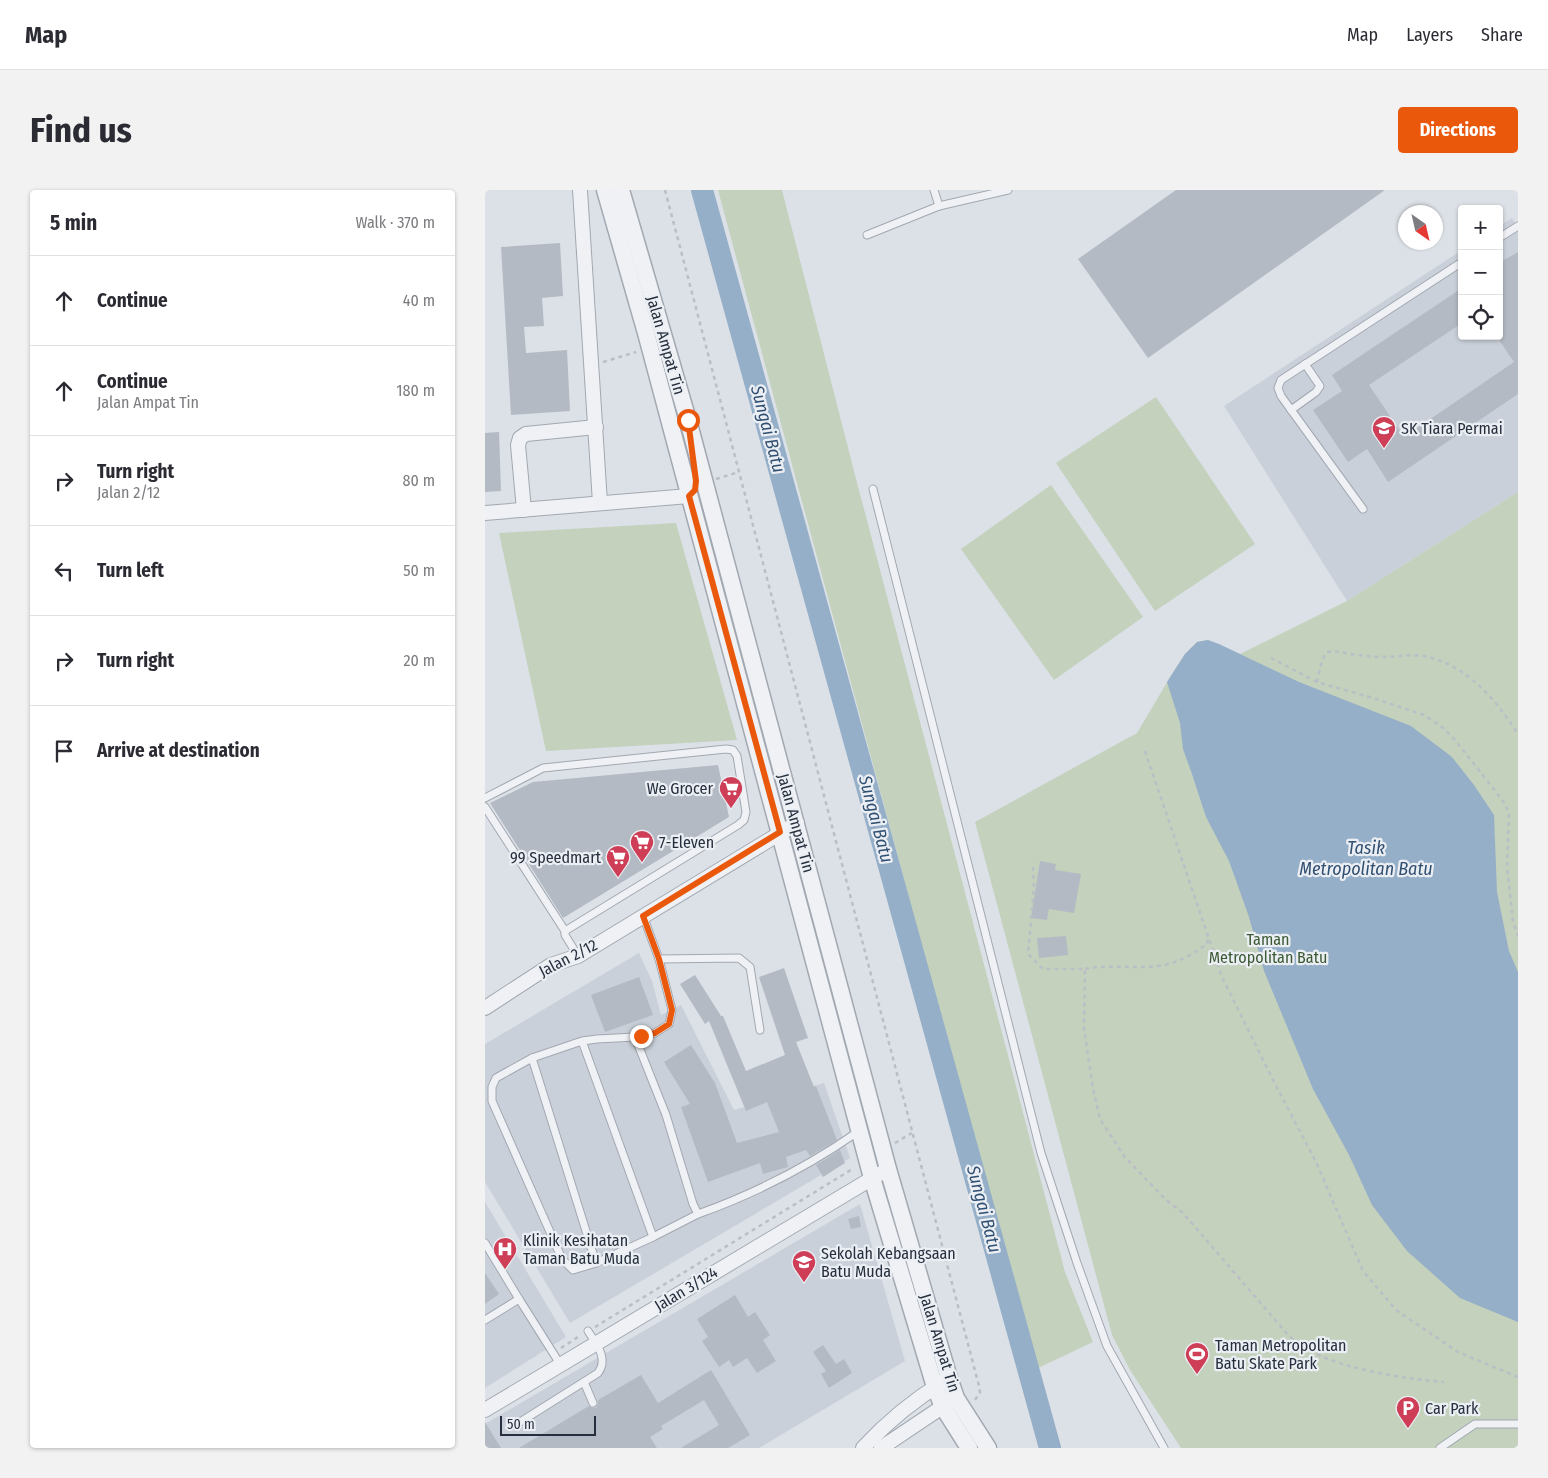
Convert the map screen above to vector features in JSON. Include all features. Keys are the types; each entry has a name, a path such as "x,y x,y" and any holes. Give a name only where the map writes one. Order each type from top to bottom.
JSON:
{"street":[{"path":"580,190 600,504"},
{"name":"Jalan Ampat Tin","path":"605,190 646,333 859,1131 935,1387 954,1404 988,1448"},
{"name":"Jalan Ampat Tin","path":"621,190 688,420 888,1169 949,1378 954,1404 969,1448"},
{"path":"485,513 689,496 695,490 696,481 688,420"},
{"path":"524,510 518,445 520,438 526,434 596,427"},
{"name":"Jalan 2/12","path":"485,1008 551,965 579,956 797,823"},
{"name":"Jalan 3/124","path":"485,1410 557,1358 592,1337 888,1169"},
{"path":"863,1448 871,1438 949,1378"},
{"path":"881,1448 954,1404"}],"lane":[{"path":"934,190 939,206"},
{"path":"867,235 939,206 1008,190"},
{"path":"1503,235 1518,226"},
{"path":"1363,509 1277,388 1281,380 1458,265"},
{"path":"1291,410 1316,392 1320,386 1305,364"},
{"path":"873,489 1041,1153 1077,1263 1107,1346 1164,1448"},
{"path":"565,931 744,820 746,812 737,756 733,750 726,749 543,768 519,780 501,794 485,802 579,956"},
{"path":"643,916 659,959 672,1010 669,1024 655,1033 635,1037 582,1041 532,1058 496,1078 492,1087 492,1101 562,1259 573,1270 596,1263 698,1214 738,1200 776,1181 859,1131"},
{"path":"659,959 739,958 744,961 750,967 760,1030"},
{"path":"635,1037 666,1115 693,1204 698,1214"},
{"path":"582,1041 653,1237"},
{"path":"532,1058 596,1263"},
{"path":"485,1244 557,1358"},
{"path":"485,1320 519,1299"},
{"path":"517,1424 598,1373 602,1368 602,1354 592,1337"},
{"path":"584,1382 593,1402"},
{"path":"1440,1448 1475,1424 1518,1424"}],"path":[{"path":"665,190 979,1386 980,1393 977,1397 954,1404"},
{"path":"592,365 637,351"},
{"path":"717,478 739,472"},
{"path":"1317,682 1322,660 1327,652 1373,657 1422,656 1451,666 1476,682 1500,708 1518,734"},
{"path":"1271,658 1317,682 1411,710 1434,721 1455,740 1497,792 1510,816 1507,866 1513,922 1518,936"},
{"path":"1145,751 1221,977 1271,1078 1316,1162 1363,1271 1396,1310 1459,1352 1518,1378"},
{"path":"1033,867 1034,887 1028,954 1043,968 1085,969 1097,967 1159,966 1190,956 1207,944 1209,938"},
{"path":"1085,969 1084,1029 1093,1088 1100,1119 1125,1156 1166,1200 1183,1213 1289,1336 1307,1349 1323,1357 1349,1365 1407,1379 1444,1382"},
{"path":"557,1358 858,1165"}],"shaded area":[{"name":"SK Tiara Permai","path":"1512,218 1518,228 1518,492 1347,601 1224,406 1458,253 1458,340 1503,340 1503,224"},
{"path":"639,953 652,981 661,1015 681,1005 734,1110 824,1083 850,1158 570,1323 485,1182 485,1044"},
{"name":"Klinik Kesihatan Taman Batu Muda","path":"485,1202 566,1337 485,1388"},
{"name":"Sekolah Kebangsaan Batu Muda","path":"860,1204 905,1361 759,1448 485,1448 485,1424"}],"green space":[{"path":"718,190 782,190 1065,1272 1093,1342 1036,1369"},
{"path":"1156,397 1255,544 1155,611 1056,463"},
{"path":"1051,485 1143,617 1054,680 961,549"},
{"name":"Taman Metropolitan Batu","path":"1518,492 1518,1448 1181,1448 1130,1370 1112,1335 975,822 1137,733 1175,669 1185,654 1197,642 1208,640 1240,654 1347,601"},
{"path":"676,523 737,740 546,751 499,533"}],"water":[{"name":"Tasik Metropolitan Batu","path":"1208,640 1299,682 1411,726 1452,757 1494,815 1497,892 1509,951 1518,972 1518,1322 1460,1298 1407,1251 1372,1205 1349,1155 1313,1089 1264,971 1249,917 1229,861 1206,817 1183,749 1180,723 1167,682 1185,654 1197,642"}],"building":[{"path":"1176,190 1385,190 1148,358 1078,259"},
{"path":"560,243 563,296 542,298 544,326 524,327 526,353 567,350 570,411 511,415 501,247"},
{"path":"1518,252 1518,394 1388,482 1367,449 1348,462 1313,410 1342,391 1332,375 1458,291 1458,326 1369,385 1404,437 1514,362 1499,340 1503,340 1503,261"},
{"path":"499,432 501,491 485,492 485,433"},
{"path":"718,765 729,817 563,918 490,803 533,782"},
{"path":"1040,861 1056,864 1055,870 1081,874 1074,913 1049,909 1047,920 1031,918"},
{"path":"1066,936 1068,955 1039,958 1037,938"},
{"path":"784,968 808,1038 796,1042 837,1140 810,1156 806,1150 786,1157 788,1167 763,1174 760,1163 708,1182 681,1107 690,1104 664,1062 691,1045 715,1083 737,1143 779,1132 767,1102 746,1111 709,1021 705,1024 680,984 695,975 721,1016 723,1016 746,1071 785,1055 759,977"},
{"path":"639,977 653,1015 605,1032 591,995"},
{"path":"840,1150 845,1163 823,1177 816,1165"},
{"path":"859,1216 861,1227 851,1229 848,1219"},
{"path":"485,1273 499,1294 485,1304"},
{"path":"735,1295 748,1317 755,1312 770,1335 763,1340 776,1361 757,1373 747,1358 733,1367 729,1360 719,1367 702,1341 708,1337 697,1319"},
{"path":"823,1345 836,1364 844,1359 852,1373 829,1388 821,1374 826,1371 813,1352"},
{"path":"711,1370 750,1435 728,1448 681,1448 719,1425 704,1400 661,1426 663,1429 650,1437 657,1448 519,1448 589,1406 596,1408 598,1400 641,1375 658,1403"},
{"path":"485,1422 501,1448 485,1448"}],"waterway":[{"name":"Sungai Batu","path":"702,190 1050,1448"}],"place":[{"name":"SK Tiara Permai","path":"1384,449"},
{"name":"We Grocer","path":"731,809"},
{"name":"7-Eleven","path":"642,863"},
{"name":"99 Speedmart","path":"618,878"},
{"name":"Klinik Kesihatan Taman Batu Muda","path":"505,1270"},
{"name":"Sekolah Kebangsaan Batu Muda","path":"804,1283"},
{"name":"Taman Metropolitan Batu Skate Park","path":"1197,1375"},
{"name":"Car Park","path":"1408,1429"}],"route":[{"path":"641,1036 655,1033 669,1024 672,1010 659,959 643,916 780,832 689,496 695,490 696,481 688,420"}]}
